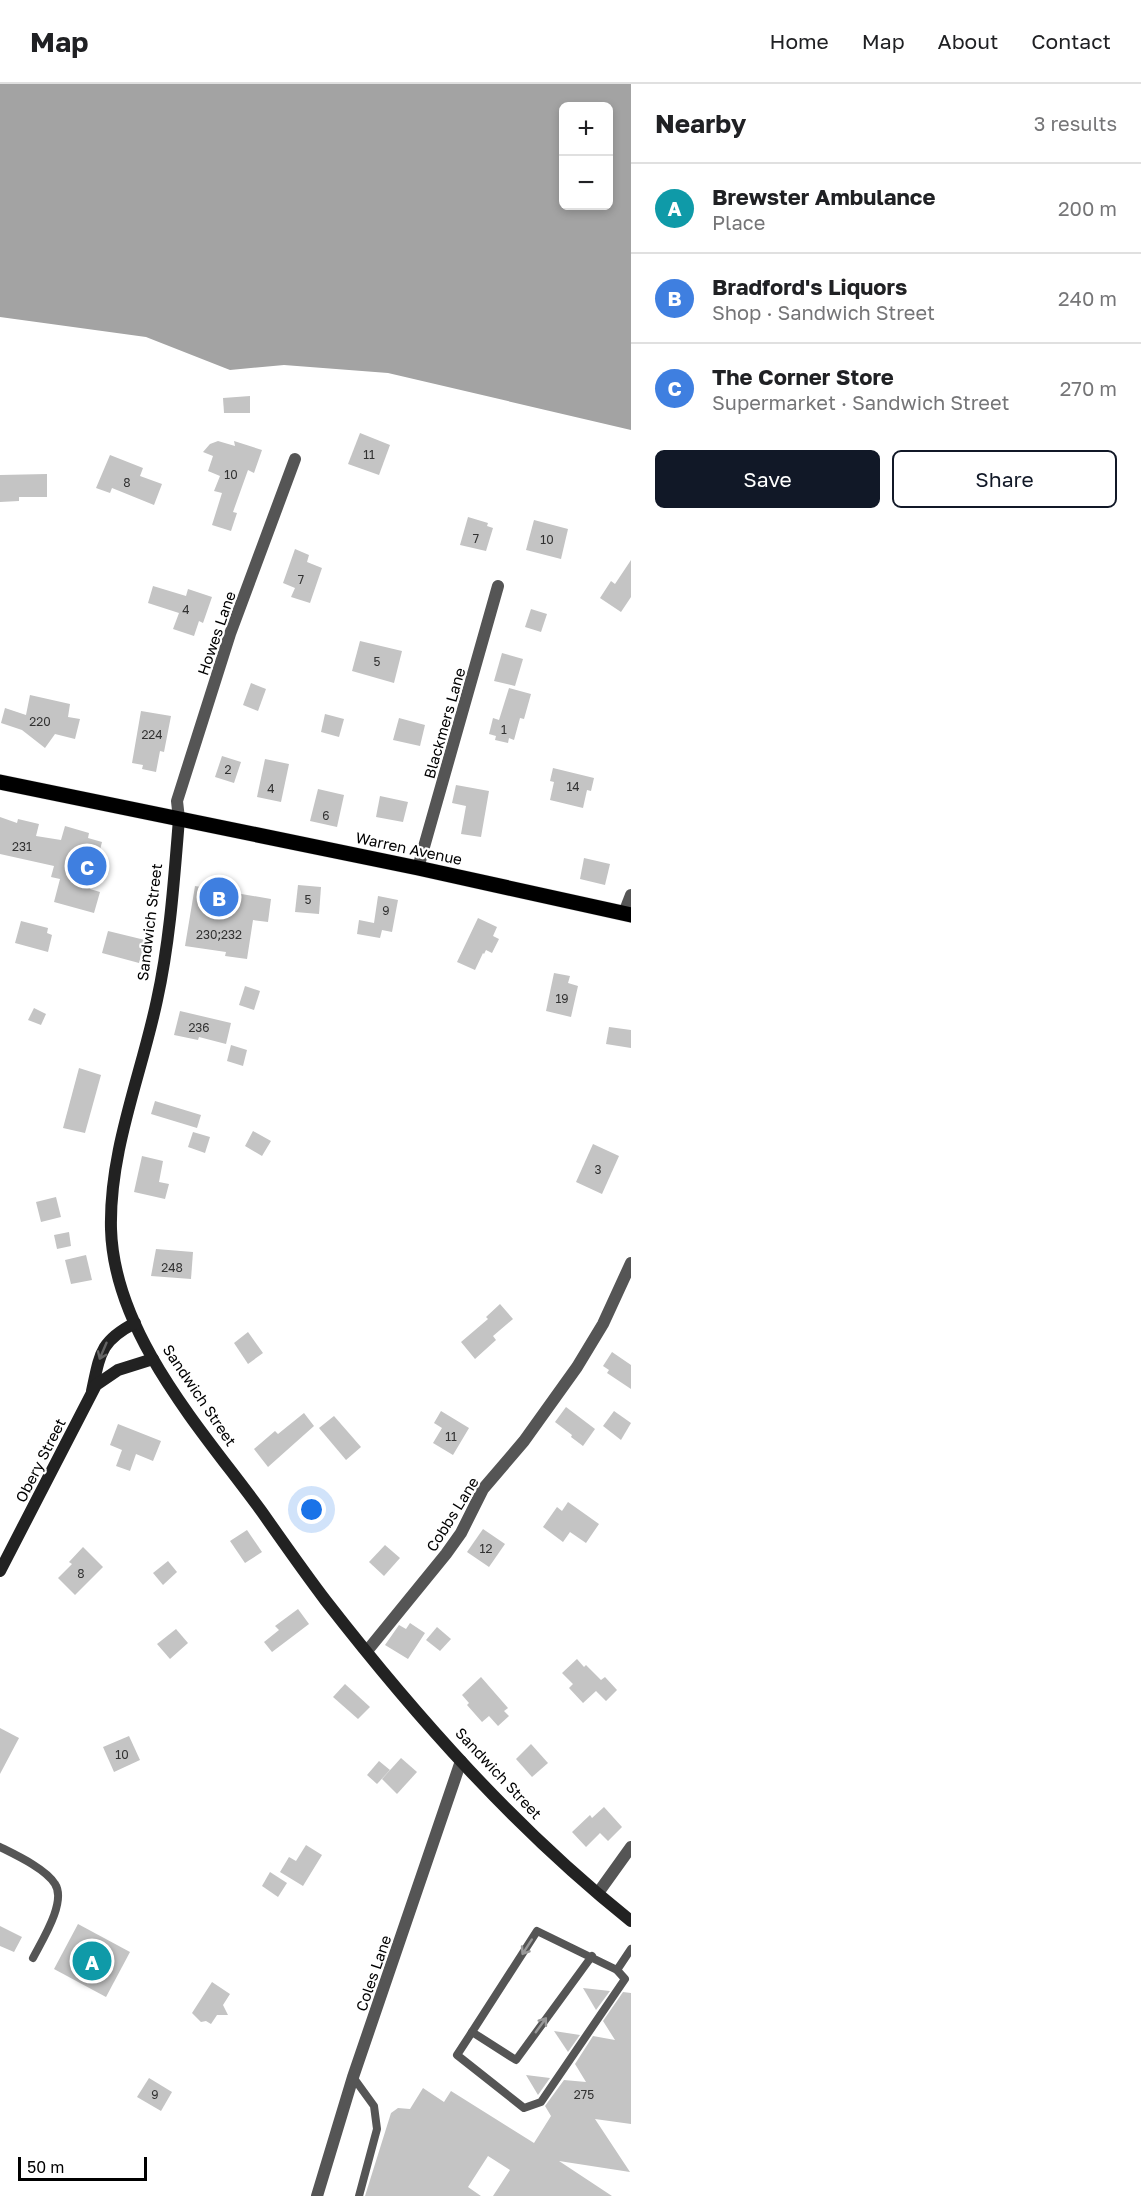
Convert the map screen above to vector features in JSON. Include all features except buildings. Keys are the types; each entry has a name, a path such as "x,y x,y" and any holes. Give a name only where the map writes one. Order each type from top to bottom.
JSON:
{"main road":[{"path":"0,782 179,819"},
{"name":"Warren Avenue","path":"179,819 628,914"},
{"name":"Sandwich Street","path":"179,819 172,905 163,970 157,1003 124,1127 112,1207 114,1257 135,1323 153,1359 187,1411 304,1572 367,1652 461,1761 532,1835 631,1921"},
{"name":"Obery Street","path":"91,1395 101,1353 108,1339 135,1323"},
{"name":"Obery Street","path":"0,1571 96,1385 111,1373 153,1359"}],"street":[{"name":"Howes Lane","path":"179,819 177,801 224,656 295,459"},
{"name":"Blackmers Lane","path":"418,868 498,586"},
{"path":"628,914 631,895"},
{"name":"Cobbs Lane","path":"367,1652 446,1554 461,1533 483,1490 524,1441 560,1391 603,1324 631,1263"},
{"name":"Coles Lane","path":"317,2196 353,2077 461,1761"},
{"path":"598,1893 631,1847"}],"lane":[{"path":"0,1847 19,1856 42,1872 55,1883 58,1890 55,1914 33,1958"},
{"path":"537,1931 617,1970 625,1979 541,2102 524,2108 458,2055 537,1931"},
{"path":"617,1970 631,1949"},
{"path":"472,2032 516,2060 592,1956"},
{"path":"353,2077 374,2106 377,2129 358,2196"}],"shaded area":[{"path":"0,84 631,84 631,430 388,373 284,365 230,370 146,337 0,317"}],"place":[{"name":"The Corner Store","path":"87,866"},
{"name":"Bradford's Liquors","path":"219,897"},
{"name":"Brewster Ambulance","path":"92,1961"}]}
